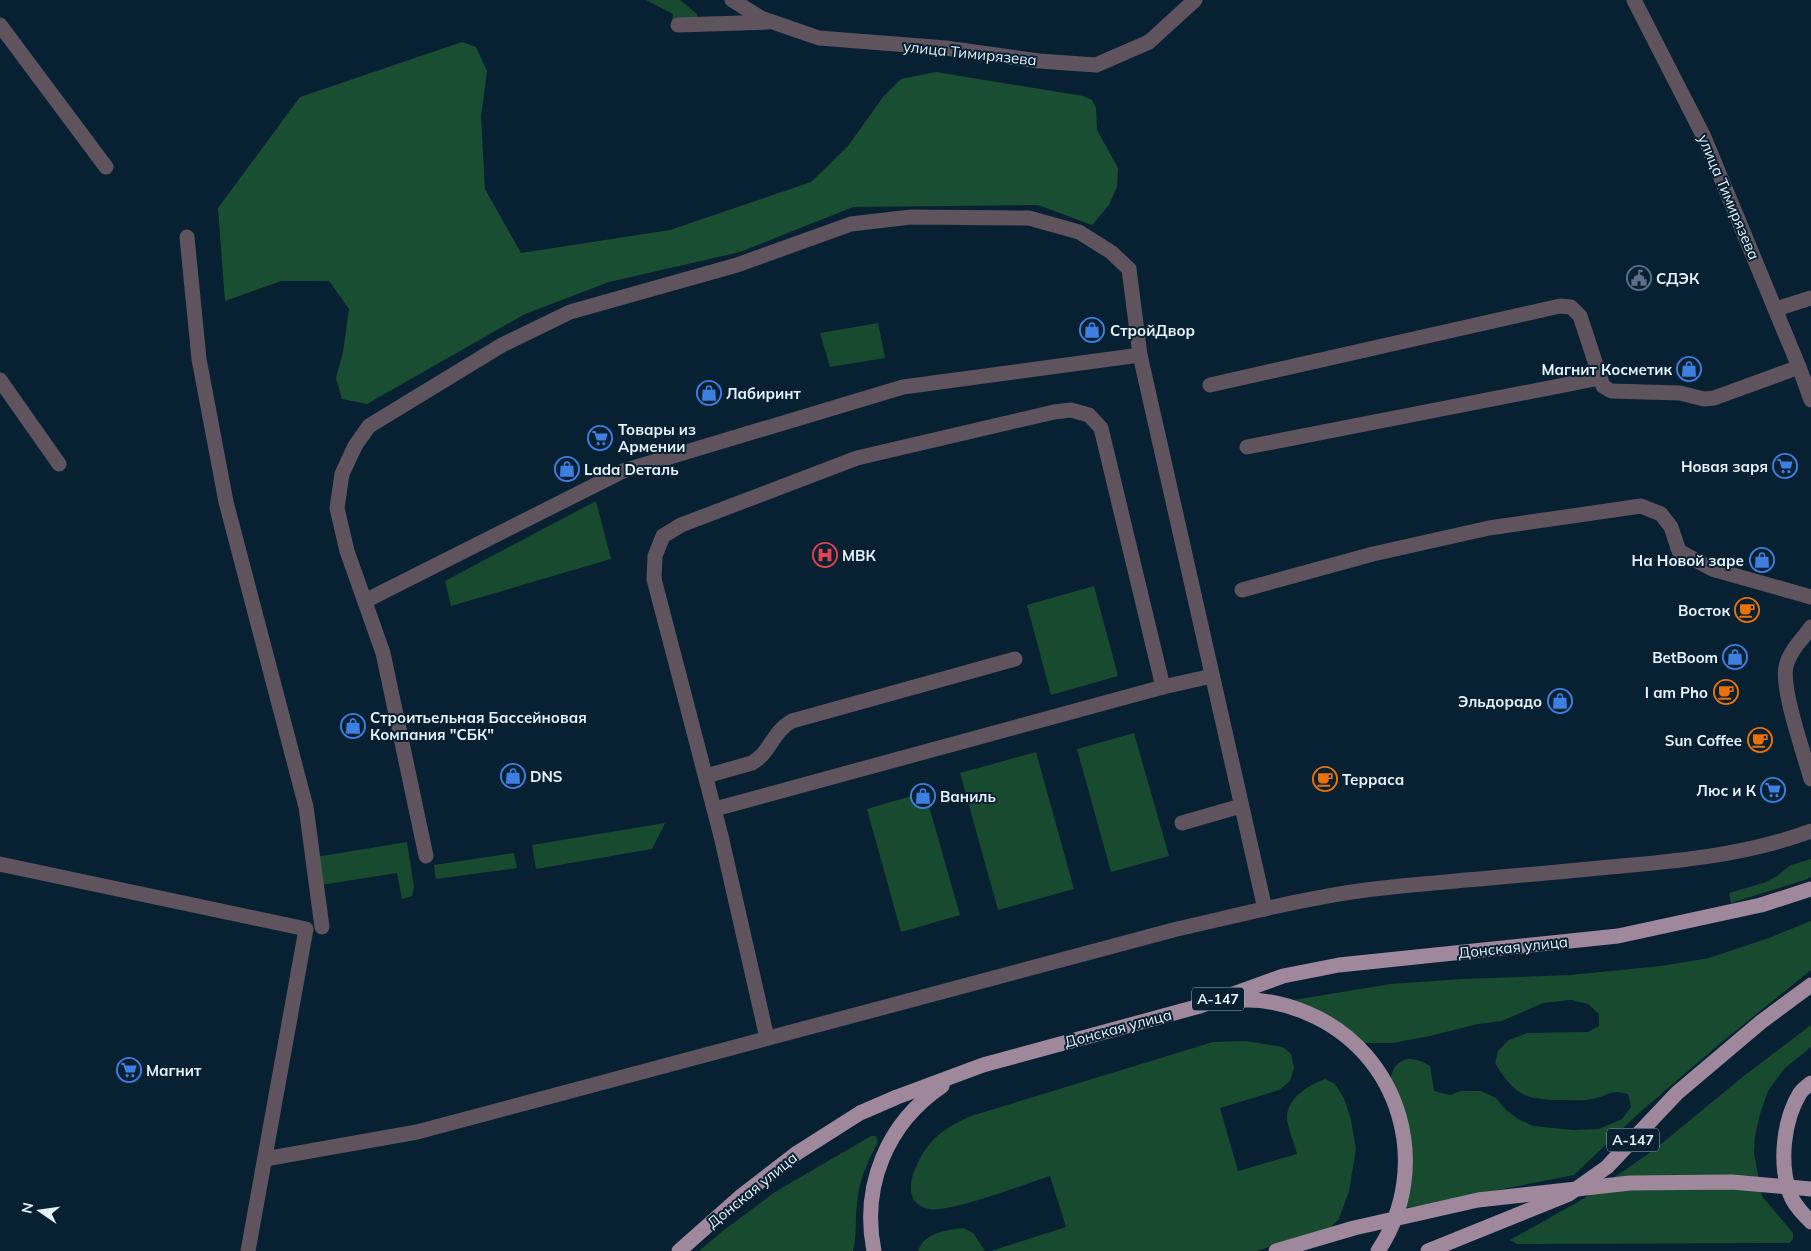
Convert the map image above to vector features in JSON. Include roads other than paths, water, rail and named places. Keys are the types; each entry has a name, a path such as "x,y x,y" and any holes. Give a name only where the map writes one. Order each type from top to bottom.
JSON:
{"main road":[{"name":"Донская улица","path":"679,1251 740,1197 797,1153 860,1113 983,1065 1200,1006 1283,976 1339,965 1618,936 1762,905 1811,889"},
{"name":"А-147","path":"1428,1251 1569,1194 1607,1167 1677,1093 1761,1022 1811,985"},
{"name":"А-147","path":"1200,1006 1229,1001 1260,1001 1291,1006 1321,1019 1347,1036 1369,1059 1387,1084 1399,1114 1405,1145 1405,1176 1399,1208 1387,1237 1378,1251"},
{"name":"А-147","path":"874,1251 871,1236 870,1204 877,1174 889,1144 906,1118 928,1096 954,1078 983,1065"},
{"path":"1811,1082 1800,1092 1787,1124 1783,1160 1790,1195 1802,1214 1811,1222"},
{"path":"1276,1251 1354,1228 1488,1199 1630,1183 1732,1182 1811,1188"}],"street":[{"name":"улица Тимирязева","path":"732,0 761,18 819,38 946,48 1039,61 1096,65 1149,42 1195,0"},
{"name":"улица Тимирязева","path":"1634,0 1704,137 1776,309 1811,400"},
{"path":"678,25 772,22"},
{"path":"0,26 106,167"},
{"path":"426,856 382,653 347,551 337,508 342,474 354,446 369,426 502,345 570,312 737,265 851,224 911,217 1029,218 1079,232 1111,252 1129,269 1140,355 1265,909"},
{"path":"187,238 199,359 226,502 306,807 322,927"},
{"path":"1776,309 1811,298"},
{"path":"1210,385 1560,306 1571,307 1580,316 1603,386 1611,391 1680,393 1714,398 1799,367"},
{"path":"364,601 623,471 903,387 1140,355"},
{"path":"1247,447 1600,378"},
{"path":"0,380 59,464"},
{"path":"767,1038 715,809 654,579 655,556 663,536 681,525 857,458 1054,412 1071,410 1089,415 1100,428 1163,687"},
{"path":"1242,590 1373,554 1489,528 1641,506 1661,514 1671,527 1679,551 1712,569 1811,597"},
{"path":"1811,628 1795,646 1786,668 1788,694 1811,779"},
{"path":"706,776 752,763 765,753 782,726 792,721 1015,659"},
{"path":"715,809 1163,687 1212,676"},
{"path":"1182,822 1241,806"},
{"path":"264,1159 417,1132 1177,930 1303,900 1390,887 1667,862 1743,850 1784,841 1811,831"},
{"path":"0,864 306,929 248,1251"}],"place":[{"name":"СДЭК","path":"1639,278"},
{"name":"СтройДвор","path":"1092,330"},
{"name":"Магнит Косметик","path":"1689,369"},
{"name":"Лабиринт","path":"709,393"},
{"name":"Товары из Армении","path":"600,438"},
{"name":"Новая заря","path":"1785,466"},
{"name":"Lada Dеталь","path":"567,469"},
{"name":"МВК","path":"825,555"},
{"name":"На Новой заре","path":"1762,560"},
{"name":"Восток","path":"1747,610"},
{"name":"BetBoom","path":"1735,657"},
{"name":"I am Pho","path":"1726,692"},
{"name":"Эльдорадо","path":"1560,701"},
{"name":"Строитьельная Бассейновая Компания \"СБК\"","path":"353,726"},
{"name":"Sun Coffee","path":"1760,740"},
{"name":"DNS","path":"513,776"},
{"name":"Терраса","path":"1325,779"},
{"name":"Люс и К","path":"1773,790"},
{"name":"Ваниль","path":"923,796"},
{"name":"Магнит","path":"129,1070"}]}
